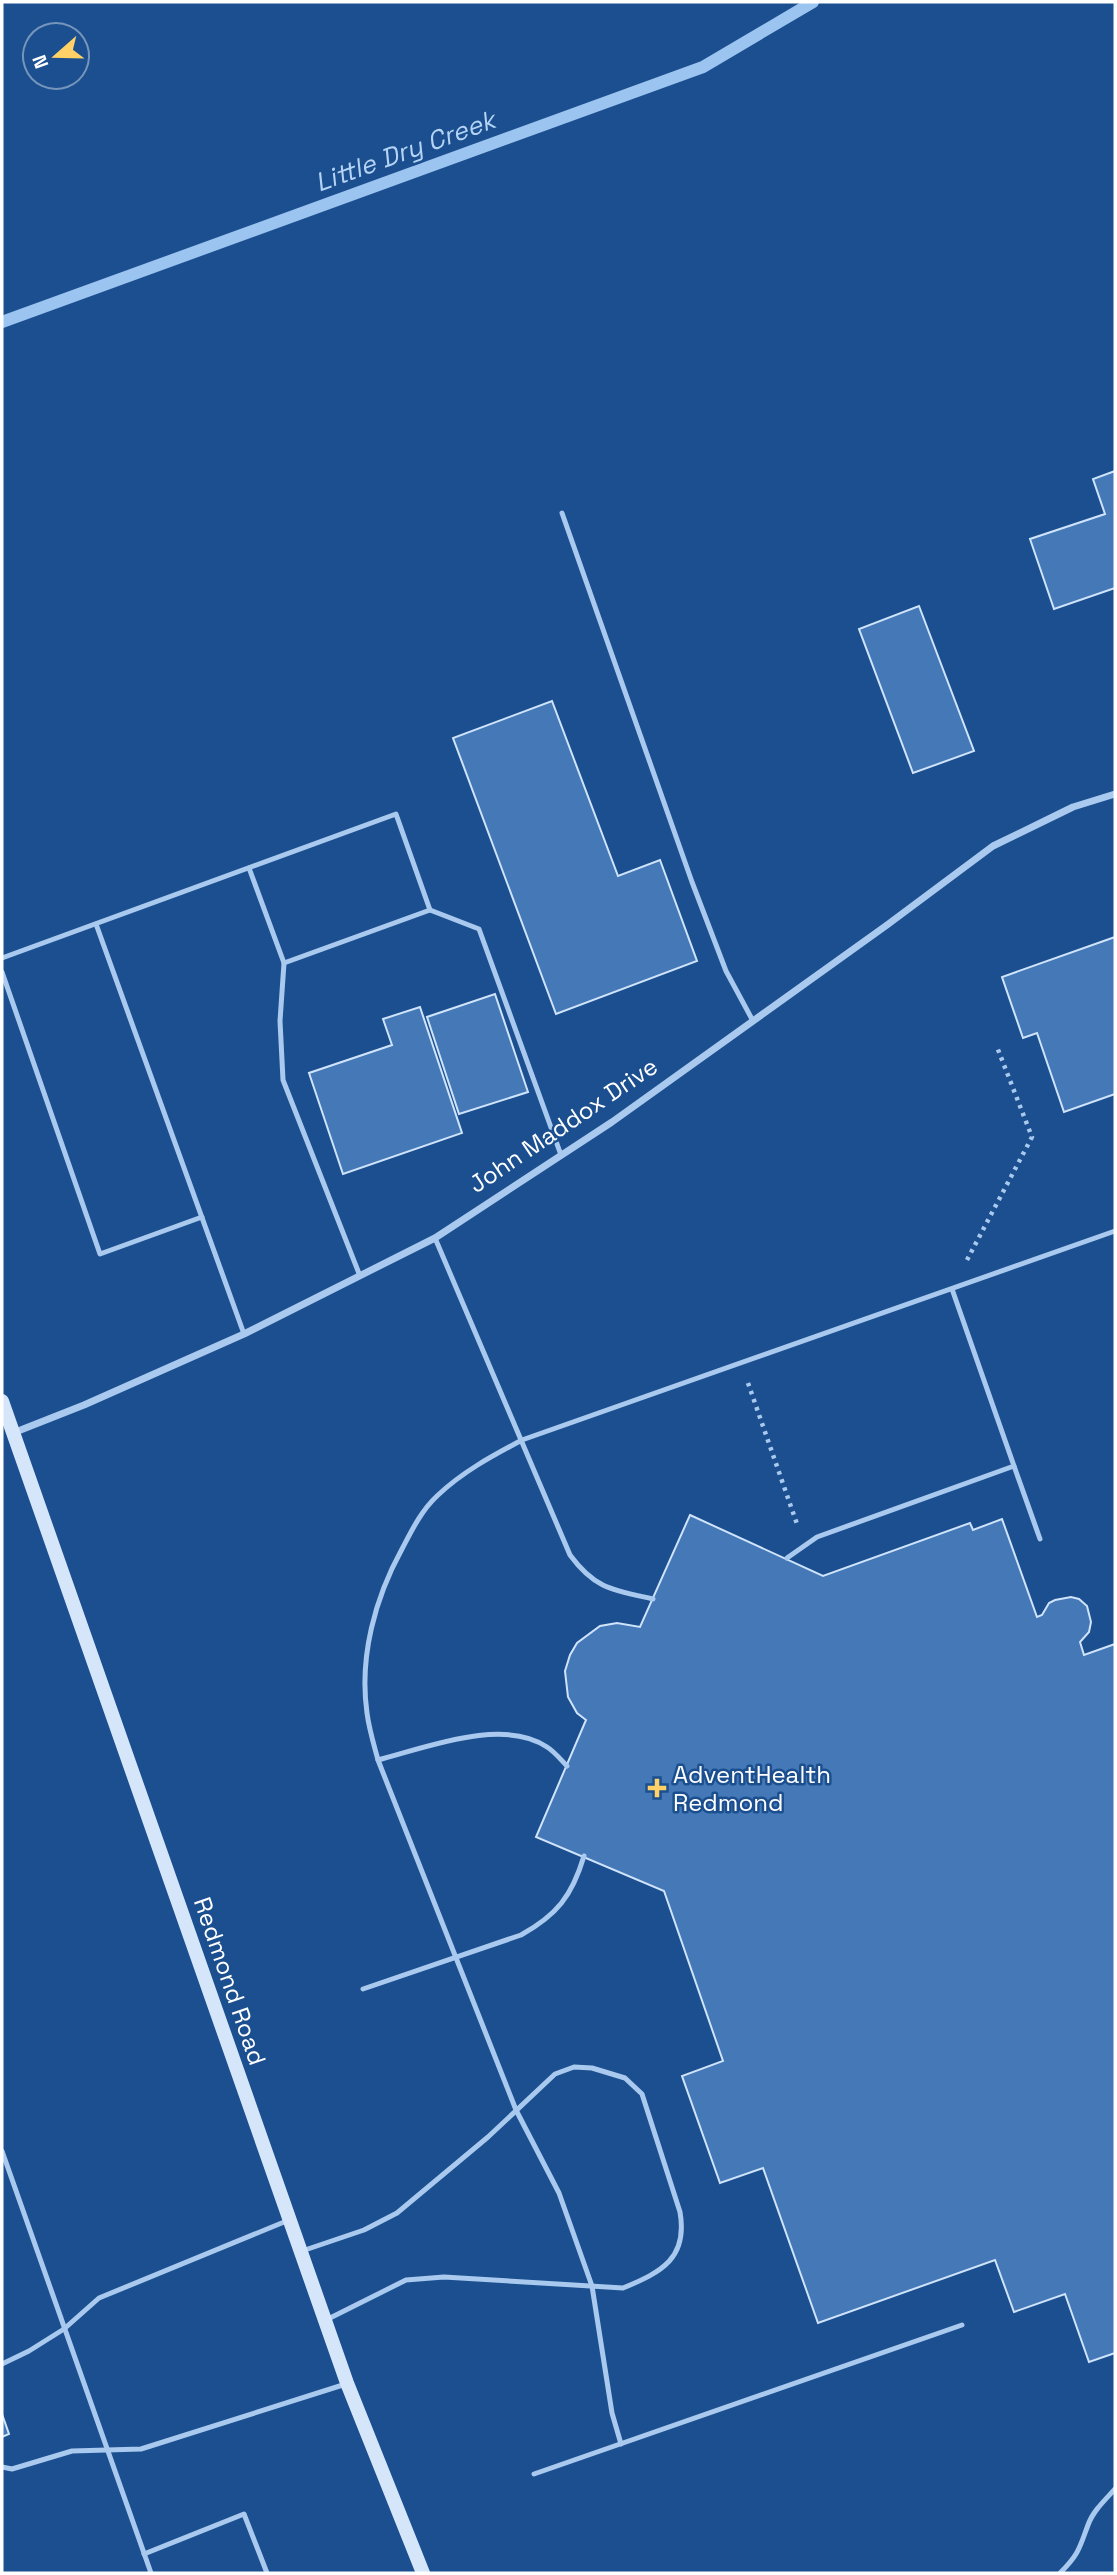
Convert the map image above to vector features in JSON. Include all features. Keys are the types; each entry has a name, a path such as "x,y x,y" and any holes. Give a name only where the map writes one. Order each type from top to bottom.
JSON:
{"street":[{"name":"John Maddox Drive","path":"8,1435 84,1405 244,1334 435,1238 612,1122 993,846 1073,807 1115,794"},
{"name":"Redmond Road","path":"2,1401 8,1435 302,2251 346,2384 423,2573"}],"lane":[{"path":"562,513 692,882 726,971 754,1021"},
{"path":"2,958 396,814 430,910"},
{"path":"249,868 284,963 280,1021 283,1080 360,1276"},
{"path":"284,963 430,910 479,929 561,1155"},
{"path":"96,923 244,1334"},
{"path":"2,972 100,1254 202,1217"},
{"path":"621,2444 612,2413 592,2286 559,2193 516,2110 378,1760 367,1714 365,1678 369,1633 380,1598 418,1518 436,1496 471,1468 522,1440 1115,1231"},
{"path":"435,1238 570,1555 583,1573 612,1590 653,1598"},
{"path":"952,1289 1040,1539"},
{"path":"787,1558 817,1537 1014,1466"},
{"path":"378,1760 461,1738 508,1735 534,1741 548,1748 567,1766"},
{"path":"363,1989 521,1934 543,1922 562,1904 578,1877 584,1856"},
{"path":"302,2251 364,2230 397,2213 488,2137 555,2074 574,2067 592,2068 625,2078 642,2094 684,2232 680,2248 650,2277 623,2288 456,2277 406,2280 326,2320"},
{"path":"2,2151 151,2573"},
{"path":"2,2364 64,2329 99,2298 289,2220"},
{"path":"534,2474 962,2325"},
{"path":"2,2467 12,2469 72,2451 141,2449 346,2384"},
{"path":"1060,2573 1081,2549 1095,2512 1115,2490"},
{"path":"144,2554 244,2514 267,2573"}],"path":[{"path":"952,1289 1032,1138 997,1047"},
{"path":"740,1363 805,1546"}],"building":[{"path":"1115,471 1115,588 1054,609 1030,539 1105,514 1093,479"},
{"path":"919,606 974,751 913,773 859,629"},
{"path":"552,701 618,876 660,860 697,961 556,1014 453,738"},
{"path":"1115,937 1115,1094 1064,1112 1037,1033 1023,1038 1002,977"},
{"path":"495,994 528,1092 459,1114 427,1017"},
{"path":"420,1007 462,1133 343,1174 309,1073 392,1045 383,1019"},
{"path":"690,1515 823,1576 970,1523 973,1530 1002,1519 1037,1617 1055,1600 1071,1597 1079,1599 1087,1606 1091,1622 1089,1632 1080,1642 1084,1655 1115,1644 1115,2353 1089,2362 1065,2294 1014,2312 995,2260 818,2323 763,2168 720,2183 682,2076 723,2061 664,1891 536,1837 586,1720 577,1713 568,1697 565,1671 570,1655 577,1643 600,1626 617,1623 640,1627"},
{"path":"2,2414 9,2434 2,2437"}],"waterway":[{"name":"Little Dry Creek","path":"2,322 703,67 813,2"}],"place":[{"name":"AdventHealth Redmond","path":"657,1788"}]}
